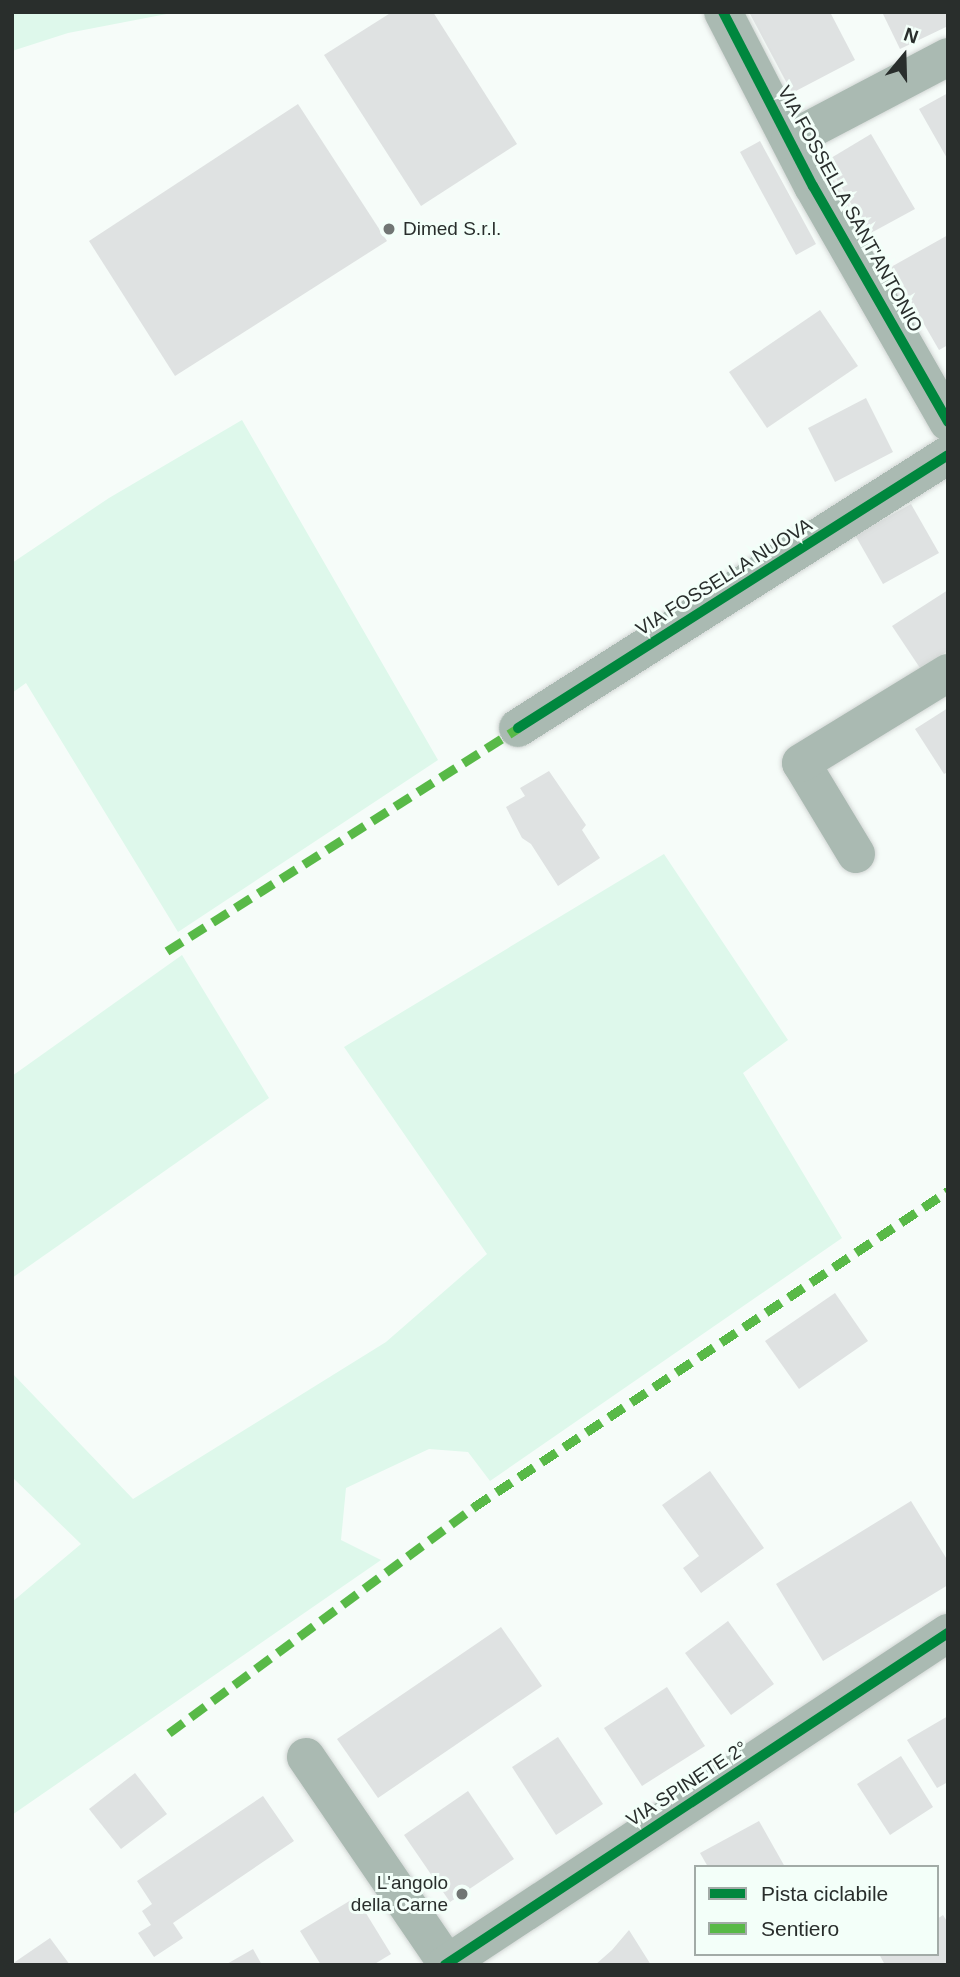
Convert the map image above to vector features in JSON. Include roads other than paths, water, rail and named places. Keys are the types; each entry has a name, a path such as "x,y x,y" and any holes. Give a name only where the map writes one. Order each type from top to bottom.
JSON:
{"street":[{"name":"VIA FOSSELLA SANT'ANTONIO","path":"723,12 790,140 948,422"},
{"path":"790,140 948,57"},
{"name":"VIA FOSSELLA NUOVA","path":"518,728 948,455"},
{"path":"856,855 801,763 948,673"},
{"name":"VIA SPINETE 2°","path":"446,1964 491,1953 948,1633"},
{"path":"306,1757 446,1964"}],"place":[{"name":"Dimed S.r.l.","path":"389,229"},
{"name":"L'angolo della Carne","path":"462,1894"}]}
